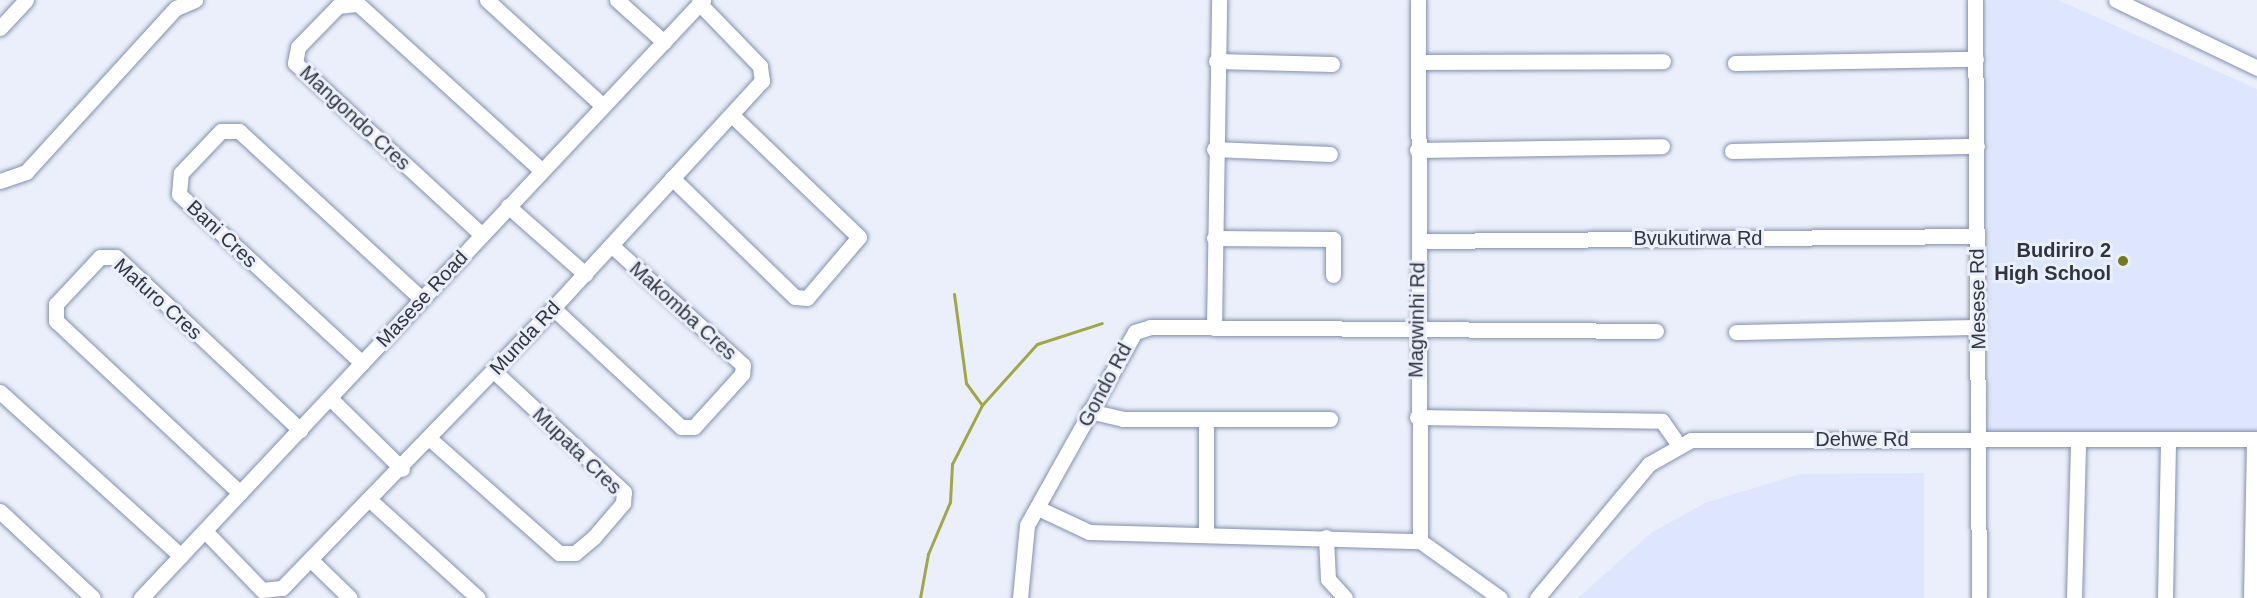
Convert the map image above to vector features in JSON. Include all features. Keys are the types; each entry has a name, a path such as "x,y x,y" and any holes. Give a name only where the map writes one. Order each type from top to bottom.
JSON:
{"street":[{"path":"0,28 26,0"},
{"path":"0,181 26,172 171,4 195,0"},
{"path":"487,0 603,106"},
{"path":"617,0 664,42"},
{"path":"1214,327 1214,149 1219,0"},
{"name":"Magwinhi Rd","path":"1418,0 1419,241 1415,327 1420,541"},
{"name":"Mesese Rd","path":"1975,0 1979,598"},
{"path":"2116,0 2257,68"},
{"name":"Masese Road","path":"141,598 701,2"},
{"name":"Munda Rd","path":"205,531 267,592 282,588 402,469 585,274 672,177 732,115 763,73 701,2"},
{"name":"Mangondo Cres","path":"482,235 295,63 298,48 338,6 357,4 542,171"},
{"path":"1735,63 1976,59"},
{"path":"1216,61 1332,64"},
{"path":"1419,62 1663,61"},
{"path":"672,177 795,297 807,298 860,237 732,115"},
{"name":"Bani Cres","path":"362,363 178,194 180,173 221,131 239,131 422,298"},
{"path":"1417,150 1662,146"},
{"path":"1732,151 1977,146"},
{"path":"1214,149 1330,154"},
{"path":"508,206 585,274"},
{"name":"Bvukutirwa Rd","path":"1419,241 1977,236"},
{"path":"1214,238 1333,239 1334,275"},
{"name":"Makomba Cres","path":"553,308 681,427 694,427 742,374 743,365 611,245"},
{"name":"Mafuro Cres","path":"240,493 56,321 56,304 100,257 116,257 300,430"},
{"name":"Gondo Rd","path":"1020,598 1023,538 1089,411 1135,332 1214,327 1415,327 1656,331"},
{"path":"1736,332 1978,327"},
{"name":"Mupata Cres","path":"430,439 559,553 575,553 594,537 623,504 624,492 494,371"},
{"path":"0,392 181,556"},
{"path":"330,398 402,469"},
{"path":"1089,411 1123,419 1206,422 1330,419"},
{"path":"1417,417 1662,421 1678,444"},
{"path":"1206,422 1206,535"},
{"name":"Dehwe Rd","path":"1537,598 1649,464 1678,444 1700,439 2256,439"},
{"path":"2251,598 2256,439"},
{"path":"2074,598 2078,440"},
{"path":"2165,598 2168,440"},
{"path":"371,501 478,598"},
{"path":"1040,509 1089,532 1420,541 1500,598"},
{"path":"0,511 93,598"},
{"path":"1326,537 1328,579 1345,598"},
{"path":"311,560 350,598"}],"shaded area":[{"name":"Budiriro 2 High School","path":"1988,0 2058,0 2257,89 2257,433 1990,434"},
{"path":"1924,473 1924,598 1578,598 1651,533 1705,503 1800,474"}],"waterway":[{"path":"954,294 966,383 982,405"},
{"path":"920,598 928,554 950,502 952,464 982,405 1037,344 1102,323"}],"place":[{"name":"Budiriro 2 High School","path":"2123,261"}]}
